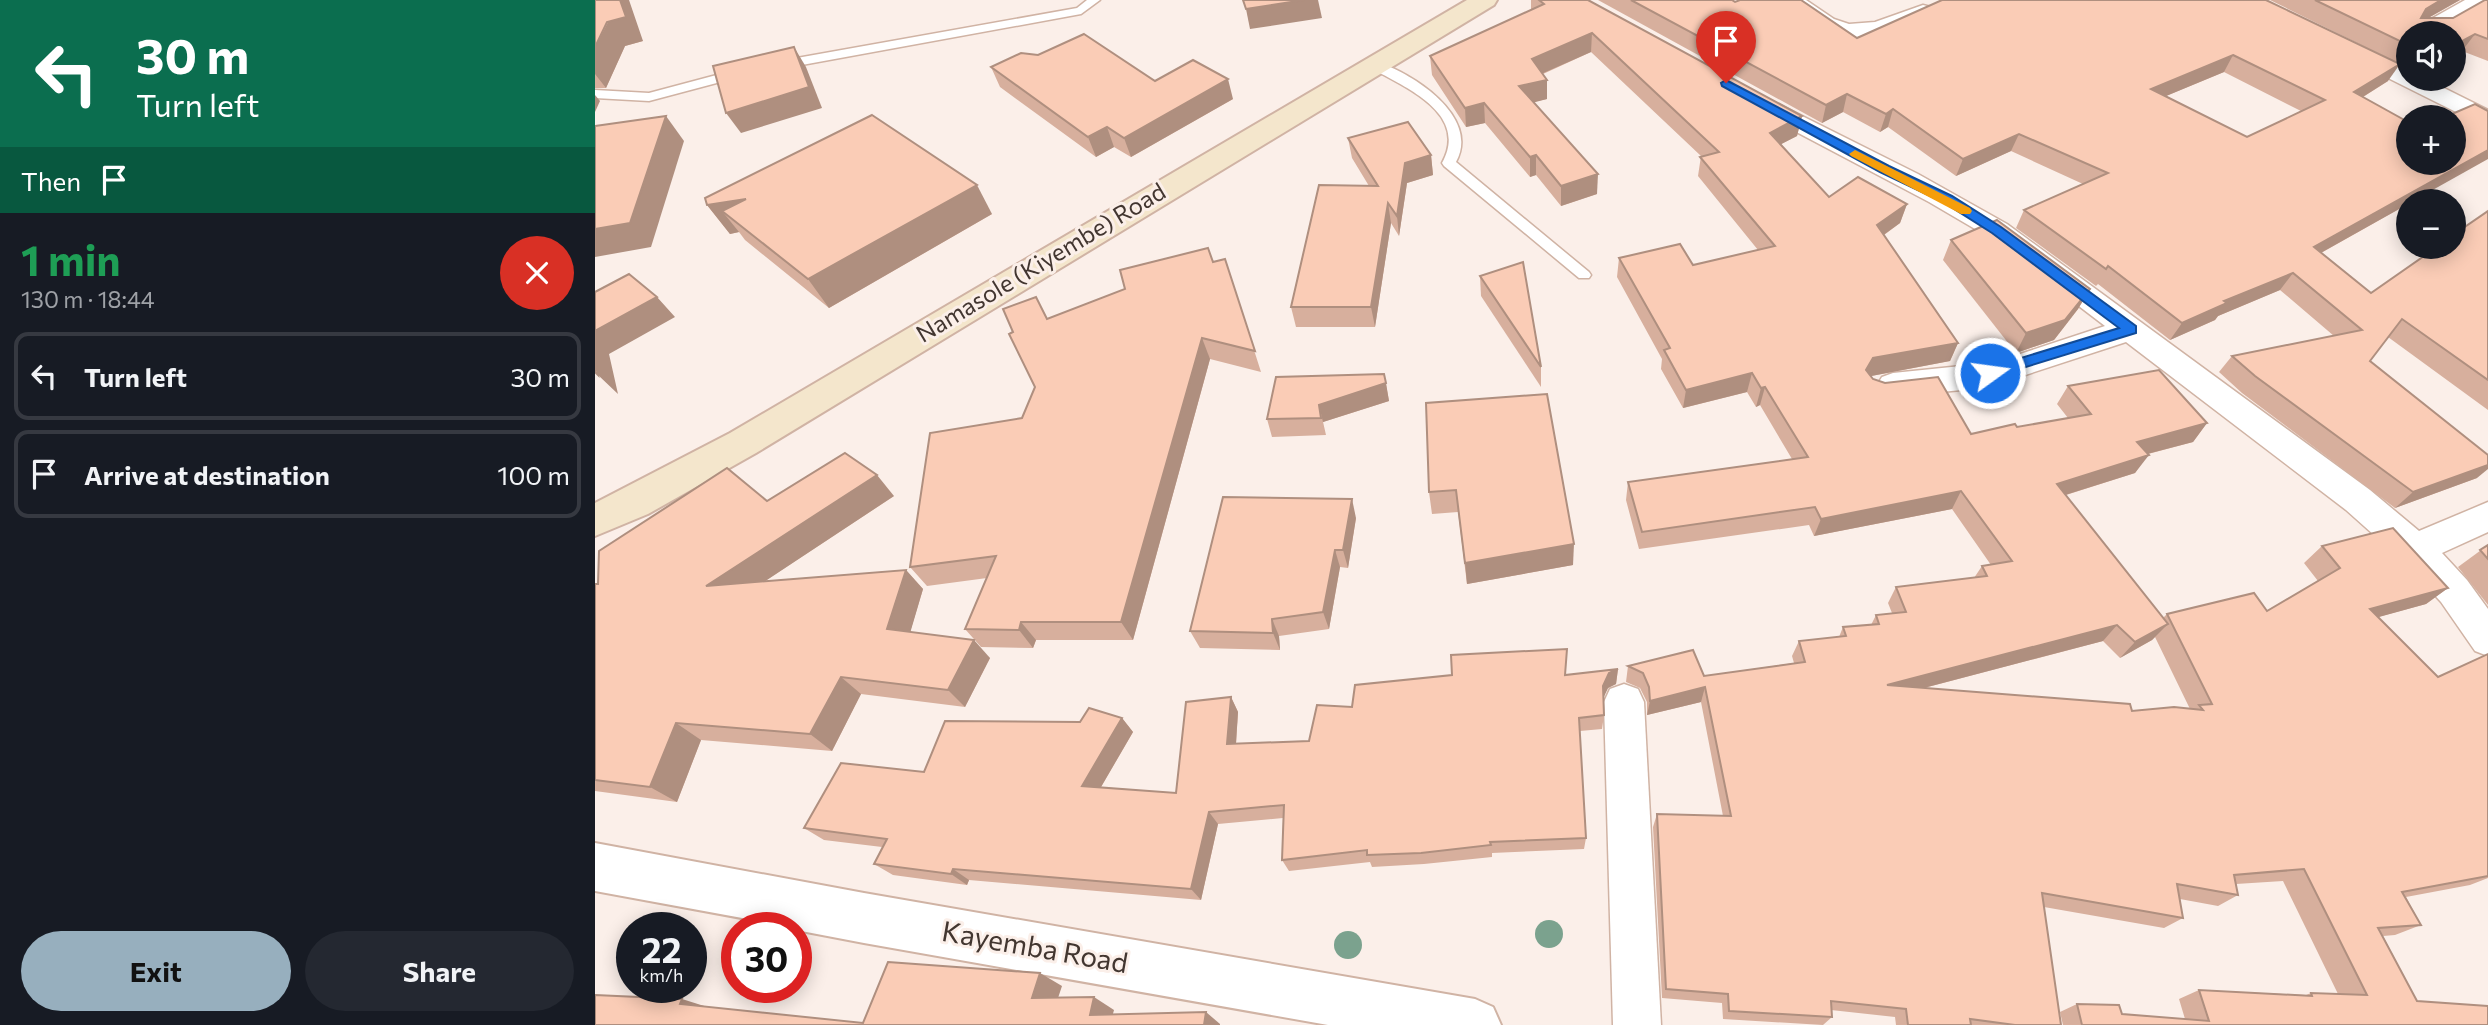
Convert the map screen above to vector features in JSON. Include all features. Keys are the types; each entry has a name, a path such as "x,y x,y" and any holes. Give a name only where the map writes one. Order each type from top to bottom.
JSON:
{"main road":[{"name":"Namasole (Kiyembe) Road","path":"595,520 634,503 743,443 1485,0"}],"street":[{"path":"1791,0 1839,29 1862,31 1897,23 1938,5"},
{"path":"2444,21 2481,0"},
{"path":"2327,39 2488,120"},
{"path":"2373,61 2396,48"},
{"path":"1738,90 1884,169 1948,199 1997,230 2358,500 2415,549 2454,591 2488,639"},
{"path":"2456,103 2488,93"},
{"path":"1878,387 1971,377 2010,369 2131,330"},
{"path":"2415,549 2488,516"},
{"path":"1624,702 1637,1025"},
{"name":"Kayemba Road","path":"595,867 1351,1013 1475,1025"}],"lane":[{"path":"595,94 649,97 754,70 1081,11 1094,0"},
{"path":"1375,65 1437,103 1455,131 1456,153 1449,163 1584,275"}],"building":[{"path":"595,0 620,0 626,17 607,22 595,47"},
{"path":"1243,0 1304,0 1246,9"},
{"path":"1539,0 1588,0 1802,116 1770,133 1829,197 1858,177 1907,204 1877,225 1958,343 1873,358 1866,370 1873,379 1885,383 1938,377 1971,434 2015,424 2017,427 2091,414 2068,386 2159,370 2207,423 2137,442 2149,455 2057,484 2168,624 2135,642 2117,625 1887,685 2130,704 2132,711 2174,707 2203,710 2199,705 2212,704 2167,614 2254,593 2267,611 2340,568 2322,546 2393,528 2448,588 2370,609 2438,677 2488,654 2488,876 2402,892 2421,925 2378,928 2417,1001 2488,1006 2488,1025 2082,1025 2077,1004 2119,1005 2122,1014 2209,1021 2199,990 2312,996 2311,993 2367,995 2304,869 2234,875 2238,895 2177,884 2183,918 2042,893 2061,1025 2015,1025 1970,1019 1971,1025 1908,1025 1906,1009 1831,1001 1832,1017 1729,1011 1728,994 1666,989 1657,814 1731,816 1705,687 1650,701 1649,687 1643,673 1628,666 1693,650 1704,676 1805,662 1799,641 1846,636 1843,627 1879,624 1876,615 1906,612 1896,587 1987,576 1982,566 2012,561 1961,491 1821,519 1815,507 1642,532 1628,482 1808,457 1765,387 1761,388 1752,373 1686,390 1664,350 1670,348 1619,258 1680,244 1693,265 1775,246 1700,157 1719,152 1592,33 1532,59 1547,80 1519,86 1598,174 1561,186 1536,155 1530,157 1484,103 1465,108 1430,56 1544,4"},
{"path":"1631,0 1801,0 1857,38 1942,0 2266,0 2396,62 2396,66 2354,92 2396,115 2396,175 2443,175 2418,189 2396,189 2396,201 2314,247 2371,293 2420,259 2466,259 2466,226 2488,211 2488,380 2402,319 2370,361 2488,455 2488,465 2413,492 2255,376 2232,356 2362,330 2293,273 2224,301 2227,303 2182,323 2108,266 2106,269 2024,210 2108,173 2019,134 1963,159 1893,109 1886,114 1847,94 1826,105","holes":["2233,55 2325,100 2247,137 2151,89"]},
{"path":"2315,0 2441,0 2426,9 2421,18 2453,18 2488,0 2488,39 2475,34 2466,39 2466,21 2396,21 2396,39"},
{"path":"1084,34 1155,81 1193,60 1228,79 1124,138 1107,127 1088,137 991,67 1021,53 1038,55"},
{"path":"794,47 809,87 726,113 713,66"},
{"path":"2475,104 2488,111 2488,150 2466,162 2466,108"},
{"path":"872,115 977,185 808,279 722,211 746,199 707,205 705,198"},
{"path":"666,116 630,223 595,229 595,126"},
{"path":"1408,122 1431,155 1405,163 1397,216 1388,203 1371,307 1291,307 1319,185 1378,186 1348,138"},
{"path":"1997,220 2090,289 2065,320 2026,333 1951,240"},
{"path":"1208,248 1213,262 1225,259 1255,351 1202,338 1121,622 1021,622 1019,630 965,629 996,556 910,567 930,433 1022,418 1035,387 1009,334 1013,332 1003,309 1036,297 1047,319 1125,289 1120,270"},
{"path":"1523,262 1541,367 1480,276"},
{"path":"629,274 657,297 595,331 595,292"},
{"path":"1384,374 1386,383 1319,405 1321,418 1267,419 1276,377"},
{"path":"1547,394 1574,544 1465,563 1456,490 1429,492 1426,403"},
{"path":"845,453 877,475 706,586 906,570 887,629 974,640 948,690 841,677 810,734 676,723 650,787 595,780 595,584 598,584 599,551 727,468 767,501"},
{"path":"1223,497 1352,499 1343,550 1335,550 1323,612 1272,619 1273,633 1190,631"},
{"path":"2488,545 2488,559 2480,550"},
{"path":"1567,649 1565,675 1618,669 1609,673 1603,686 1604,715 1579,718 1586,838 1490,842 1491,845 1421,853 1367,855 1367,850 1282,860 1284,805 1209,812 1191,889 953,869 951,874 874,864 887,839 804,828 841,763 924,772 945,721 1080,722 1089,708 1122,718 1082,786 1176,793 1186,702 1231,697 1227,744 1309,741 1317,705 1352,707 1355,685 1452,675 1451,655"},
{"path":"888,962 1040,973 1032,998 1094,997 1090,1015 1206,1012 1204,1025 595,1025 595,995 616,996 616,1003 680,1003 863,1023"}],"slow traffic":[{"path":"1855,154 1948,199 1966,211"}],"route":[{"path":"1726,83 1884,169 1948,199 1997,230 2131,330 1990,373"}]}
